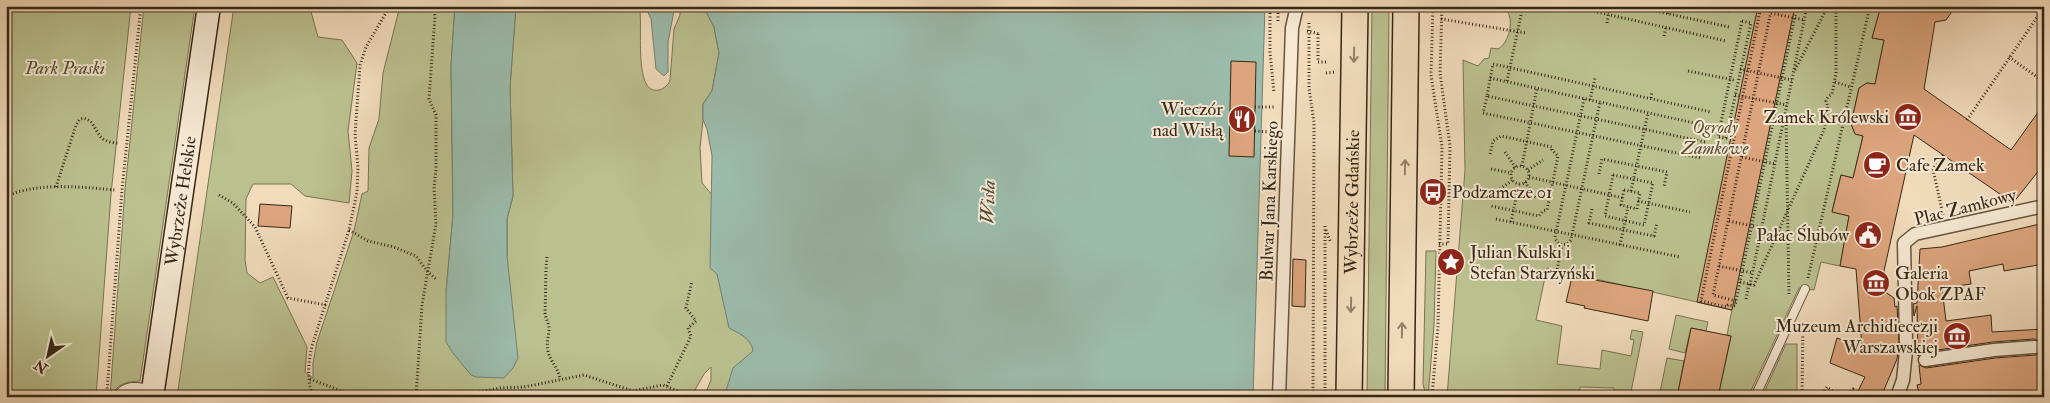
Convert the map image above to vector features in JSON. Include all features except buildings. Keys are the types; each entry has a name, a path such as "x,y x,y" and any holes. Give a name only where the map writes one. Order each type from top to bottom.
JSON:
{"main road":[{"name":"Wybrzeże Helskie","path":"153,393 209,6"},
{"name":"Wybrzeże Gdańskie","path":"1349,397 1355,6"},
{"path":"1401,397 1406,6"}],"street":[{"name":"Bulwar Jana Karskiego","path":"1279,397 1292,28 1297,6"},
{"name":"Plac Zamkowy","path":"1906,352 1904,243 1915,234 2044,206"},
{"path":"1897,397 1903,380 1906,352 1922,361 1994,350 2035,347"}],"lane":[{"path":"1755,397 1805,289"},
{"path":"117,397 124,388 129,386 153,393"}],"path":[{"path":"107,397 122,190 141,6"},
{"path":"314,397 309,379 309,360 349,230 357,192 358,167 355,135 360,65 366,47 390,6"},
{"path":"416,397 422,305 436,224 434,187 436,170 436,116 429,99 435,16 433,6"},
{"path":"1256,107 1274,107 1270,52 1270,6"},
{"path":"1278,6 1278,16"},
{"path":"1432,397 1438,326 1442,147 1432,84 1433,6"},
{"path":"1439,244 1448,244 1450,146 1440,73 1438,35 1442,6"},
{"path":"1507,82 1523,6"},
{"path":"1570,6 1726,41"},
{"path":"1607,23 1610,6"},
{"path":"1632,6 1729,27"},
{"path":"1668,14 1670,6"},
{"path":"1705,6 1732,12"},
{"path":"1761,6 1700,301 1727,307 1728,305 1735,306 1797,6"},
{"path":"1736,301 1713,295 1772,6"},
{"path":"1746,299 1753,273 1807,6"},
{"path":"1793,74 1828,6"},
{"path":"1740,282 1754,285 1824,130 1828,108 1826,101 1832,94 1836,73 1836,6"},
{"path":"1805,289 1870,6"},
{"path":"1967,120 2044,7"},
{"path":"1771,13 1804,20"},
{"path":"1309,15 1309,88 1314,123 1313,397"},
{"path":"1441,19 1526,33"},
{"path":"1742,21 1751,23 1726,138 1718,137 1732,80 1742,21"},
{"path":"1664,36 1666,27"},
{"path":"1309,32 1319,34 1318,62 1326,62"},
{"path":"2009,57 2044,82"},
{"path":"1701,158 1483,113 1486,96 1493,64 1711,112"},
{"path":"1740,69 1792,80"},
{"path":"1688,71 1732,80"},
{"path":"1326,72 1336,72"},
{"path":"1490,78 1708,126"},
{"path":"1590,100 1595,78"},
{"path":"1834,82 1851,87"},
{"path":"1522,166 1537,88"},
{"path":"1651,98 1652,91"},
{"path":"1735,95 1787,105"},
{"path":"1486,96 1705,142"},
{"path":"1562,245 1556,240 1556,231 1584,98"},
{"path":"1562,245 1569,243 1572,234 1600,102"},
{"path":"1786,110 1788,292"},
{"path":"1631,191 1648,113"},
{"path":"56,187 76,125 80,119 84,118 91,121 105,140 119,144"},
{"path":"1825,121 1843,124"},
{"path":"1273,127 1273,137"},
{"path":"1255,131 1285,132"},
{"path":"1490,154 1493,141 1501,136 1552,147 1552,150 1558,156 1546,210 1539,216 1491,206"},
{"path":"1505,152 1516,168"},
{"path":"1943,155 1933,169 1946,228"},
{"path":"1742,156 1775,164"},
{"path":"1599,174 1602,159 1667,172 1664,188"},
{"path":"1528,170 1543,160"},
{"path":"1519,184 1511,177 1516,168 1522,166"},
{"path":"1519,184 1525,182 1529,177 1528,170 1522,166"},
{"path":"1491,169 1512,173"},
{"path":"1613,175 1634,179 1653,183 1644,224 1605,216 1613,175"},
{"path":"1529,177 1623,198"},
{"path":"1497,191 1513,180"},
{"path":"1525,182 1536,199"},
{"path":"1510,222 1519,184"},
{"path":"6,196 29,189 56,187 115,190"},
{"path":"1624,190 1631,191 1640,193 1637,209 1621,205 1624,190"},
{"path":"219,195 233,203 255,226 288,298 326,305"},
{"path":"1638,201 1690,212"},
{"path":"1620,245 1628,207"},
{"path":"1592,208 1589,223 1654,236 1657,223"},
{"path":"1496,219 1680,257"},
{"path":"1729,221 1762,228"},
{"path":"1325,226 1325,397"},
{"path":"349,230 368,241 410,252 416,256 427,271 437,280"},
{"path":"1556,276 1562,245"},
{"path":"547,257 544,282 547,302 545,314 549,328 546,339 548,353 558,370 560,380"},
{"path":"1719,266 1753,273"},
{"path":"667,386 691,336 688,328 696,321 686,308 692,281"},
{"path":"1802,341 1803,396 1813,397"},
{"path":"420,397 468,394 500,388 524,387 584,375 633,391 663,385 691,397"},
{"path":"309,379 357,397"},
{"path":"1821,397 1827,387 1841,397"},
{"path":"1846,397 1853,389 1856,392 1851,397"},
{"path":"308,397 312,392"}],"green space":[{"name":"Park Praski","path":"6,6 131,6 111,194 96,397 6,397"},
{"path":"144,6 195,6 140,381 123,384 110,397 125,189"},
{"path":"234,6 334,6 330,11 310,8 318,37 342,40 357,63 348,131 352,171 349,203 305,196 291,184 253,184 246,199 245,260 247,273 260,283 273,277 307,347 305,372 313,378 313,363 317,342 354,231 362,194 368,191 369,148 379,119 383,73 400,6 455,6 451,66 453,215 446,292 507,256 507,219 513,196 510,87 516,6 639,6 642,70 645,82 651,89 659,90 663,89 670,80 674,29 680,15 680,6 703,6 714,27 719,53 712,91 703,104 700,147 702,183 713,196 712,216 765,338 731,397 704,397 711,380 711,367 704,374 691,397 177,397"},
{"path":"1372,6 1389,6 1385,397 1367,397"},
{"name":"Ogrody Zamkowe","path":"1501,6 1881,6 1872,38 1884,40 1875,84 1867,83 1859,88 1851,124 1855,133 1863,136 1853,178 1841,175 1832,211 1849,216 1840,266 1821,262 1814,290 1799,288 1748,397 1718,397 1731,336 1727,335 1732,310 1547,268 1536,320 1562,326 1557,364 1600,369 1602,350 1631,356 1634,340 1630,339 1632,330 1643,332 1630,397 1614,397 1614,388 1580,387 1579,397 1447,397 1465,170 1463,60 1478,66 1484,59 1489,58 1491,48 1498,49 1505,43 1509,34 1510,19 1506,9"},
{"path":"1426,251 1436,251 1434,325 1428,397 1426,396 1423,384"},
{"path":"1676,315 1708,322 1706,331 1691,328 1685,353 1669,349"},
{"path":"1786,344 1797,344 1797,397 1762,397"},
{"path":"1667,358 1684,361 1677,397 1659,397"}],"water":[{"path":"455,6 516,6 510,87 513,196 507,219 507,256 518,358 513,368 504,378 476,377 471,375 446,342 446,292 453,215 451,66"},
{"path":"645,6 675,6 668,42 668,72 664,76 656,69 651,19"},
{"name":"Wisła","path":"703,6 1265,6 1253,397 724,397 733,368 753,351 750,343 741,334 729,328 717,274 710,268 712,156 707,129 703,120 703,104 712,91 719,53 714,27"}],"place":[{"name":"Zamek Królewski","path":"1908,117"},
{"name":"Wieczór nad Wisłą","path":"1242,119"},
{"name":"Cafe Zamek","path":"1877,165"},
{"name":"Podzamcze 01","path":"1433,192"},
{"name":"Pałac Ślubów","path":"1868,235"},
{"name":"Julian Kulski i Stefan Starzyński","path":"1451,262"},
{"name":"Galeria Obok ZPAF","path":"1876,283"},
{"name":"Muzeum Archidiecezji Warszawskiej","path":"1957,336"}]}
